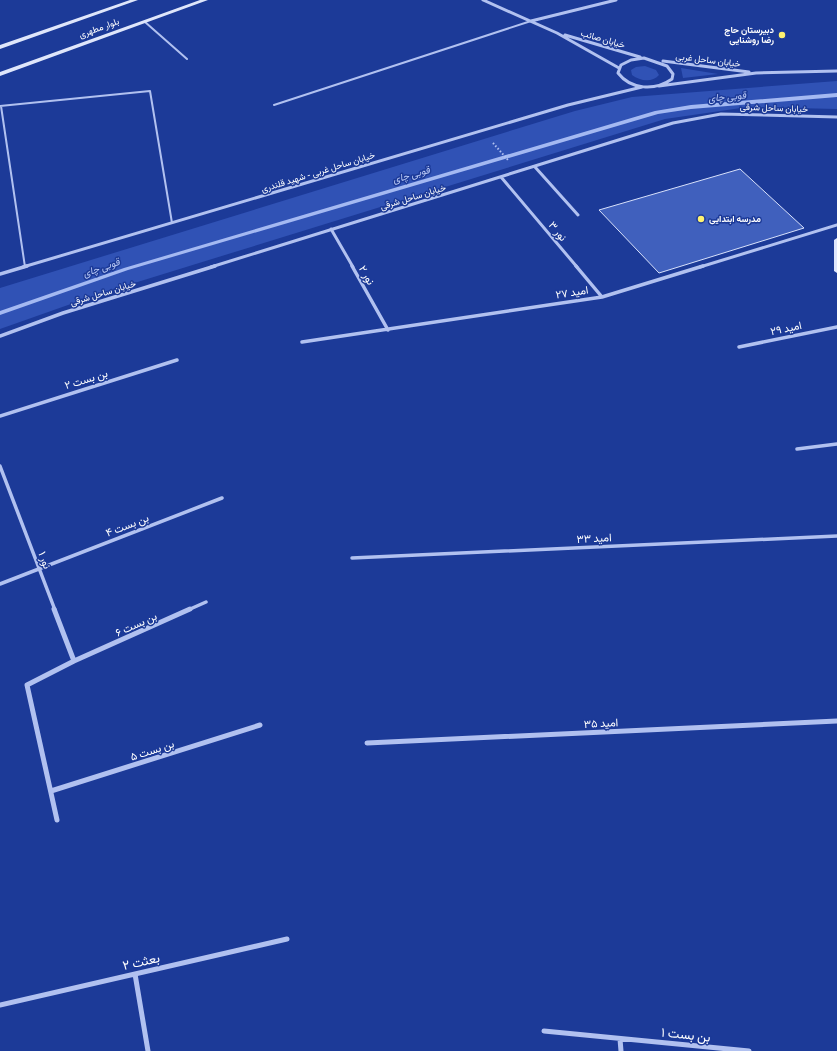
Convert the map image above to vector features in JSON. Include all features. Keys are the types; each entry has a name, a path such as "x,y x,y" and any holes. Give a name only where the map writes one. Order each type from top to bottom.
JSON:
{"main road":[{"name":"بلوار مطهری","path":"0,47 135,0"},
{"name":"بلوار مطهری","path":"0,74 205,0"},
{"path":"837,240 837,272"}],"street":[{"name":"خیابان صائب","path":"483,0 557,33 619,68"},
{"path":"531,21 616,0"},
{"name":"خیابان صائب","path":"557,33 658,61"},
{"path":"642,87 626,82 618,73 619,68 625,62 644,58"},
{"path":"658,61 669,67 672,72 672,76 666,83 659,86"},
{"name":"خیابان ساحل غربی","path":"658,61 756,73"},
{"name":"خیابان ساحل غربی","path":"642,87 756,73 837,71"},
{"name":"خیابان ساحل غربی - شهید قلندری","path":"0,274 568,105 642,87"},
{"name":"خیابان ساحل شرقی","path":"0,336 63,313 331,229 520,172 673,123 721,114 837,117"},
{"path":"536,167 578,215"},
{"name":"نور ۳","path":"501,177 602,297"},
{"name":"امید ۲۷","path":"302,342 602,297 837,226"},
{"name":"نور ۲","path":"331,229 388,330"},
{"name":"امید ۲۹","path":"739,347 837,327"},
{"name":"بن بست ۲","path":"0,416 178,360"},
{"path":"797,449 837,444"},
{"name":"نور ۱","path":"0,466 74,661"},
{"name":"بن بست ۴","path":"0,584 222,498"},
{"name":"امید ۳۳","path":"352,558 837,536"},
{"name":"بن بست ۶","path":"74,661 206,602"},
{"path":"57,820 27,685 74,661"},
{"name":"امید ۳۵","path":"367,743 837,721"},
{"name":"بن بست ۵","path":"50,791 260,725"},
{"name":"بعثت ۲","path":"0,1005 287,939"},
{"path":"135,974 148,1051"},
{"name":"بن بست ۱","path":"544,1032 749,1051"},
{"path":"620,1039 621,1051"}],"lane":[{"path":"602,0 607,2"},
{"path":"274,105 531,21"},
{"path":"145,22 187,59"},
{"path":"24,267 0,106 150,91 172,223"}],"path":[{"path":"481,131 520,172"}],"shaded area":[{"path":"645,66 656,70 659,75 656,78 646,80 639,79 632,75 631,70 636,67"},
{"path":"681,68 718,74 683,78"},
{"path":"837,81 837,109 748,107 665,119 102,293 0,329 0,288 575,111 632,97"}],"building":[{"name":"مدرسه ابتدایی","path":"740,169 804,228 659,273 599,210"}],"waterway":[{"name":"قوبی چای","path":"0,313 126,269 657,112 691,107 837,95"}],"place":[{"name":"دبیرستان حاج رضا روشنایی","path":"782,35"},
{"name":"مدرسه ابتدایی","path":"701,219"}]}
